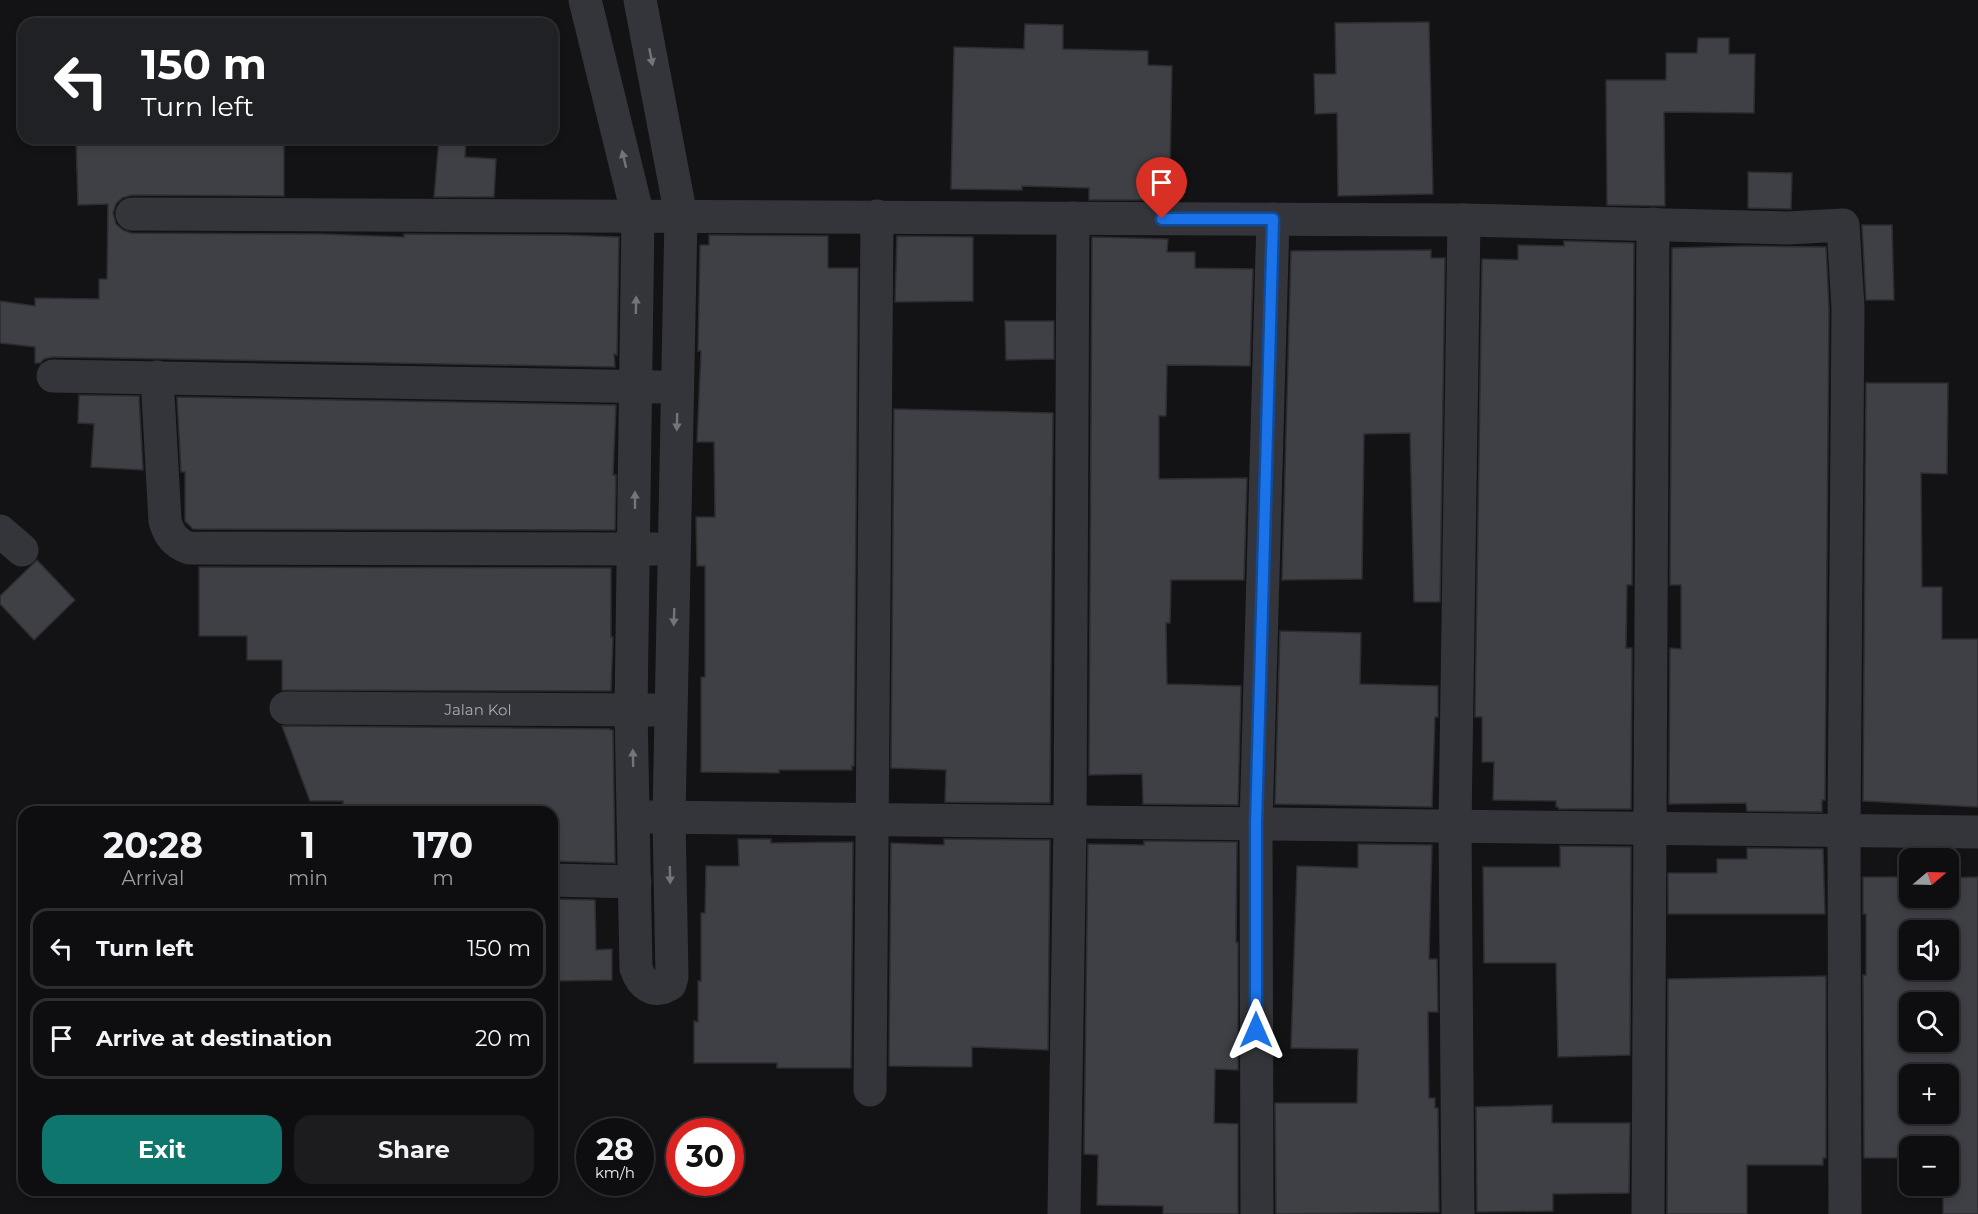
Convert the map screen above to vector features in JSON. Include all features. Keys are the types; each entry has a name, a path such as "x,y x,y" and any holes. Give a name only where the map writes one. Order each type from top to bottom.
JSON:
{"street":[{"path":"585,0 638,216 632,709 636,968 645,985 652,989 660,989 670,984 672,977 669,817 681,216 639,0"},
{"path":"132,214 1464,220 1787,228 1843,225 1848,308 1844,830 1845,1214"},
{"path":"870,1090 878,216"},
{"path":"1064,1214 1070,822 1073,218"},
{"path":"1257,1214 1256,824 1273,219"},
{"path":"1458,1214 1455,826 1464,220"},
{"path":"1648,1214 1653,224"},
{"path":"54,376 677,387"},
{"path":"157,377 165,521 174,540 180,545 189,548 675,550"},
{"name":"Jalan Kol","path":"286,708 671,710"},
{"path":"634,816 1978,832"},
{"path":"558,879 635,882"}],"building":[{"path":"1429,22 1433,194 1338,196 1337,113 1315,114 1314,74 1336,74 1335,23"},
{"path":"1025,24 1063,25 1063,49 1148,51 1148,65 1172,66 1170,166 1147,165 1147,200 1089,200 1089,188 1022,186 1022,190 951,189 954,47 1024,49"},
{"path":"1698,38 1729,38 1729,54 1755,54 1754,113 1664,112 1665,206 1607,205 1606,80 1666,80 1666,53 1697,53"},
{"path":"76,144 284,144 284,196 132,195 122,198 116,204 113,213 116,224 131,233 619,237 615,367 53,357 35,363 35,347 0,343 0,301 35,306 35,298 99,299 99,279 107,279 108,204 78,205"},
{"path":"438,144 466,144 465,157 496,159 494,197 434,197"},
{"path":"1748,172 1792,173 1791,209 1748,208"},
{"path":"1862,225 1892,225 1894,300 1866,300"},
{"path":"709,235 828,236 828,268 858,268 854,766 852,770 779,770 779,773 701,772 701,677 705,677 705,566 697,566 696,517 715,517 714,442 697,442 701,351 698,351 700,245 709,245"},
{"path":"897,236 973,237 973,301 895,302"},
{"path":"1092,237 1168,239 1167,252 1195,252 1195,268 1253,269 1250,366 1167,365 1166,416 1159,416 1159,479 1247,478 1244,580 1171,580 1170,623 1166,623 1167,684 1241,686 1238,805 1143,804 1142,774 1089,775"},
{"path":"1564,241 1634,243 1632,585 1627,585 1626,648 1632,648 1631,809 1559,809 1556,807 1556,801 1493,800 1494,762 1482,762 1482,717 1475,717 1482,259 1518,260 1518,245 1564,246"},
{"path":"1826,247 1829,308 1825,800 1822,800 1822,812 1747,811 1746,803 1669,804 1670,648 1681,649 1681,585 1670,585 1672,248"},
{"path":"1431,250 1431,258 1445,258 1440,602 1414,602 1410,433 1364,434 1362,579 1282,580 1291,251"},
{"path":"1005,321 1054,321 1054,359 1006,360"},
{"path":"1866,383 1948,383 1947,474 1921,473 1922,587 1942,587 1942,639 1978,639 1978,807 1863,801"},
{"path":"79,395 139,396 143,470 91,467 94,424 78,423"},
{"path":"177,397 616,405 613,475 616,475 615,530 193,529 185,521 185,472 181,472"},
{"path":"894,409 1053,413 1050,803 945,802 946,770 891,768"},
{"path":"37,560 75,600 34,640 0,604 0,596"},
{"path":"199,567 611,568 611,637 613,637 611,691 282,690 282,660 247,660 247,636 199,636"},
{"path":"1280,631 1361,633 1360,684 1438,686 1432,807 1275,804"},
{"path":"282,726 610,729 613,730 615,863 558,861 558,806 343,806 343,801 310,801"},
{"path":"738,839 771,839 771,843 853,842 851,1068 777,1068 777,1063 694,1063 694,1021 698,1022 698,981 701,981 701,913 705,913 706,866 739,866"},
{"path":"944,839 1050,840 1048,1050 972,1047 972,1067 889,1066 891,843 944,845"},
{"path":"1144,841 1237,842 1238,1070 1215,1069 1214,1123 1238,1124 1238,1214 1163,1214 1163,1206 1097,1205 1098,1155 1084,1154 1088,844 1144,845"},
{"path":"1358,844 1432,845 1429,959 1437,959 1438,1012 1428,1012 1429,1098 1435,1098 1435,1108 1438,1108 1439,1212 1276,1214 1275,1103 1357,1103 1358,1049 1291,1048 1297,866 1358,868"},
{"path":"1560,846 1631,847 1630,1055 1558,1057 1556,963 1484,963 1483,867 1560,867"},
{"path":"1747,848 1823,849 1825,914 1668,914 1668,873 1717,873 1717,859 1747,859"},
{"path":"1863,877 1899,877 1899,908 1959,908 1959,878 1978,877 1978,1214 1943,1214 1943,1196 1959,1196 1959,1136 1899,1136 1899,1158 1864,1158 1863,975 1866,975 1866,914 1863,914"},
{"path":"558,899 595,900 596,950 612,949 612,980 558,981"},
{"path":"1826,976 1826,1158 1823,1158 1823,1165 1747,1165 1747,1214 1667,1214 1668,979"},
{"path":"1552,1105 1552,1123 1630,1123 1629,1193 1553,1194 1553,1211 1477,1212 1476,1107"}],"route":[{"path":"1162,219 1273,219 1256,824 1256,1030"}]}
